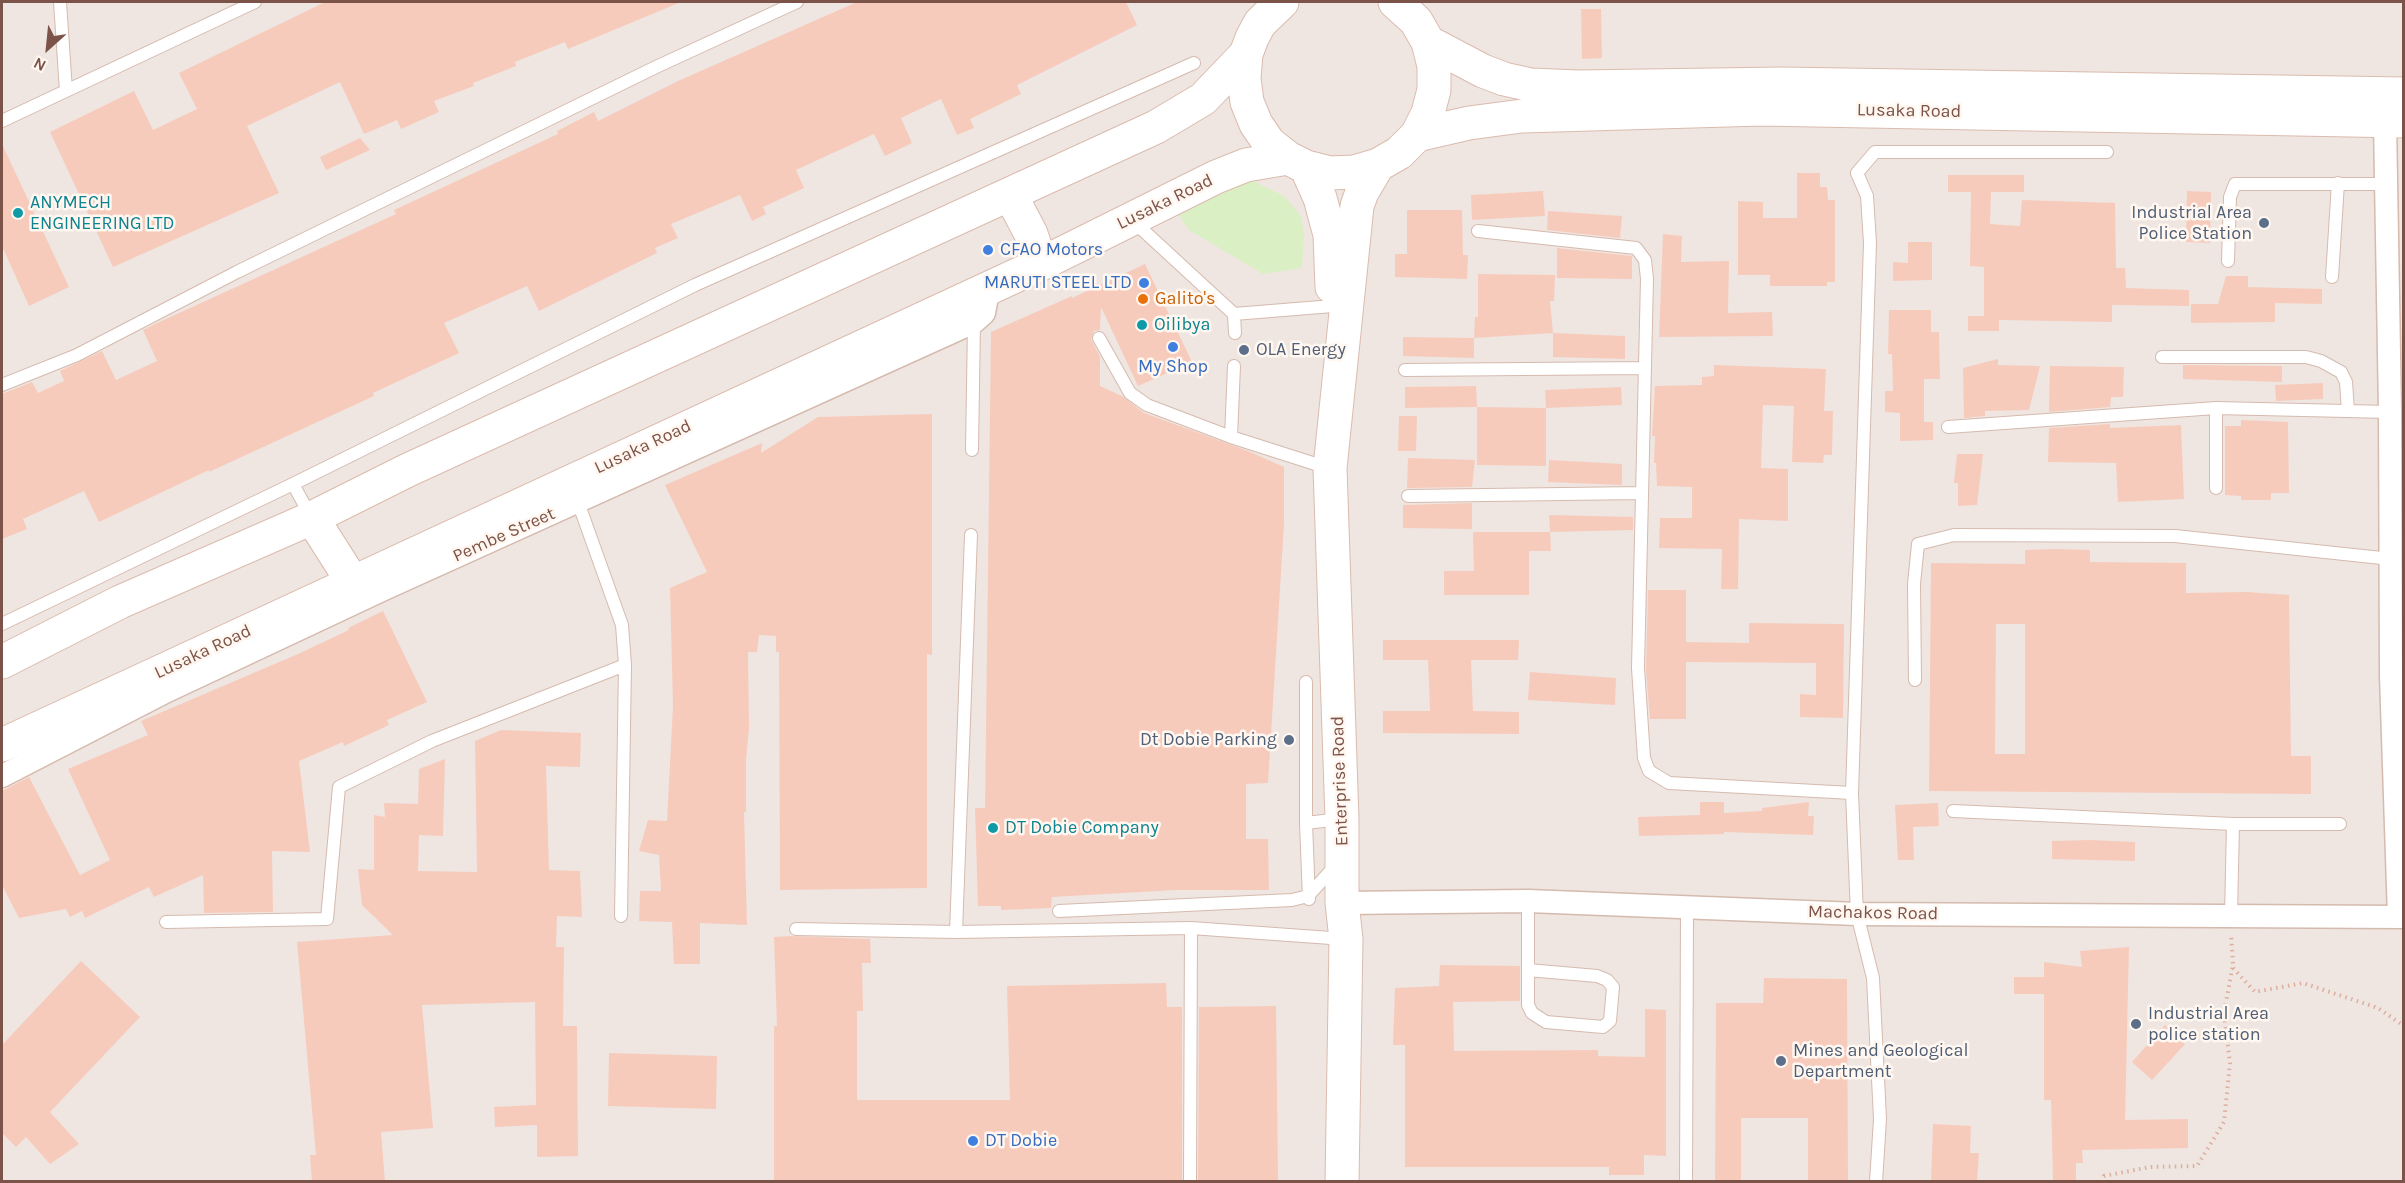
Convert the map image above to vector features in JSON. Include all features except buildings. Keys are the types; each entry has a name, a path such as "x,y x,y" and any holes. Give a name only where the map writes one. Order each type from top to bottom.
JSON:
{"main road":[{"path":"2,662 120,602 312,518 408,470 1155,127 1203,99 1246,54 1260,23 1282,2"},
{"path":"1378,165 1399,153 1417,135 1428,114 1434,90 1434,66 1428,42 1416,21 1399,3"},
{"name":"Lusaka Road","path":"1428,42 1483,71 1530,85 1578,87 1782,84 2403,94"},
{"path":"1246,54 1244,78 1247,102 1256,124 1269,142 1297,163"},
{"name":"Lusaka Road","path":"1417,135 1468,123 1522,116 1749,110 2394,121"},
{"name":"Lusaka Road","path":"2,746 352,582 532,511 990,286 1041,264 1131,218 1246,165 1297,163 1338,172 1354,172 1378,165"},
{"name":"Enterprise Road","path":"1297,163 1320,198 1330,234 1339,306 1338,381 1330,468 1342,819 1342,903 1346,939 1341,1182"},
{"name":"Enterprise Road","path":"1339,306 1357,206 1362,192 1378,165"},
{"path":"1010,194 1028,228 1041,264"},
{"path":"312,518 352,582"}],"street":[{"path":"2394,121 2385,184 2390,412 2391,676 2401,917"},
{"path":"974,322 984,313 990,286"},
{"name":"Pembe Street","path":"2,776 167,691 384,589 532,511 578,502 974,322"},
{"name":"Machakos Road","path":"1342,903 1528,901 1857,914 2401,917"}],"lane":[{"path":"60,2 66,91"},
{"path":"2,121 255,2"},
{"path":"2,385 77,355 280,251 656,67 797,2"},
{"path":"2,624 293,484 695,285 1194,63"},
{"path":"1876,1182 1880,1119 1873,978 1857,914 1852,793 1870,243 1867,196 1857,173 1875,152 2107,152"},
{"path":"2332,277 2338,183"},
{"path":"2228,261 2230,197 2235,184 2385,184"},
{"path":"1131,218 1234,314 1235,333"},
{"path":"1478,231 1636,248 1645,260 1647,279 1638,668 1644,758 1649,771 1669,783 1852,793"},
{"path":"1234,314 1339,306"},
{"path":"972,450 974,322"},
{"path":"1099,338 1130,393 1147,405 1231,437 1330,468"},
{"path":"2163,357 2306,357 2321,361 2341,372 2346,382 2348,411"},
{"path":"1231,437 1234,366"},
{"path":"1405,370 1645,368"},
{"path":"1948,427 2216,408 2390,412"},
{"path":"2216,408 2216,488"},
{"path":"293,484 312,518"},
{"path":"1408,496 1642,493"},
{"path":"578,502 622,625 625,665 621,916"},
{"path":"1915,680 1914,584 1918,544 1954,535 2175,536 2391,559"},
{"path":"956,932 970,536"},
{"path":"166,922 327,919 339,787 432,741 625,665"},
{"path":"1306,682 1308,897"},
{"path":"1953,811 2233,824 2340,824"},
{"path":"1306,823 1342,819"},
{"path":"2231,915 2233,824"},
{"path":"1059,911 1292,900 1308,897 1342,858"},
{"path":"1528,901 1528,970 1528,1005 1532,1013 1546,1022 1603,1027 1610,1021 1613,987 1607,980 1597,976 1528,970"},
{"path":"1686,1182 1687,909"},
{"path":"1190,1182 1191,928"},
{"path":"796,929 956,932 1191,928 1346,939"}],"path":[{"path":"2231,915 2233,970 2255,992 2303,983 2378,1008 2403,1026"},
{"path":"2102,1182 2104,1176 2150,1167 2197,1166 2224,1122 2230,1063 2224,1013 2233,964"}],"shaded area":[{"path":"2,2 2403,2 2403,1181 2,1182"}],"green space":[{"path":"1253,181 1284,196 1301,216 1304,235 1302,268 1263,274 1189,230 1179,215 1230,187"}],"place":[{"name":"ANYMECH ENGINEERING LTD","path":"18,213"},
{"name":"Industrial Area Police Station","path":"2264,223"},
{"name":"CFAO Motors","path":"988,250"},
{"name":"MARUTI STEEL LTD","path":"1144,283"},
{"name":"Galito's","path":"1143,299"},
{"name":"Oilibya","path":"1142,325"},
{"name":"My Shop","path":"1173,347"},
{"name":"OLA Energy","path":"1244,350"},
{"name":"Dt Dobie Parking","path":"1289,740"},
{"name":"DT Dobie Company","path":"993,828"},
{"name":"Industrial Area police station","path":"2136,1024"},
{"name":"Mines and Geological Department","path":"1781,1061"},
{"name":"DT Dobie","path":"973,1141"}]}
